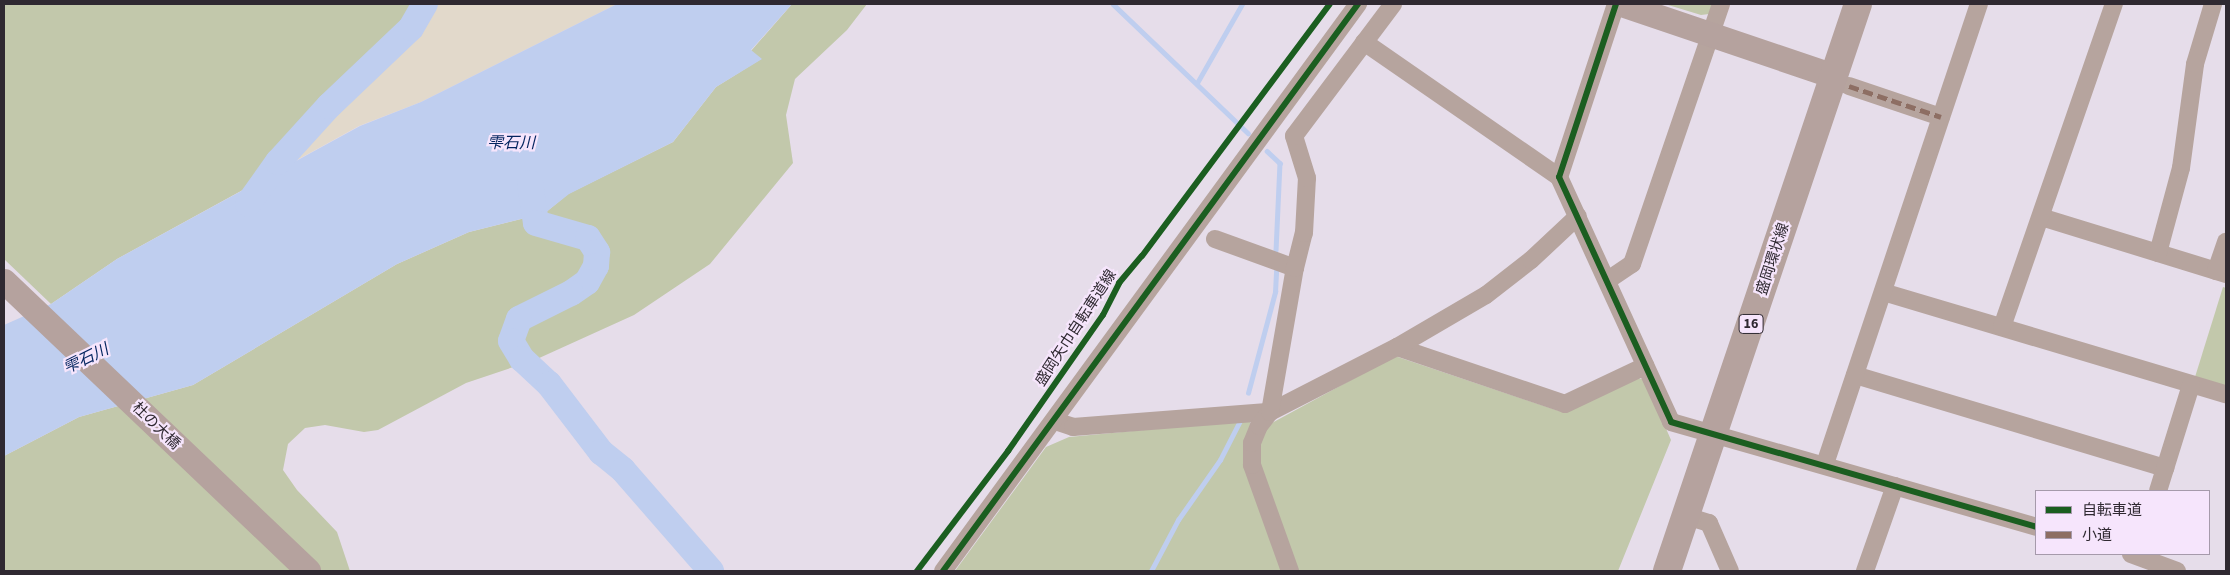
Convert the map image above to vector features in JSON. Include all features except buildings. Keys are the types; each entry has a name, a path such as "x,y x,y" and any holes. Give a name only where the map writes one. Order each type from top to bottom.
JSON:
{"main road":[{"path":"1620,4 1833,78"},
{"name":"盛岡環状線","path":"1833,78 1839,4"},
{"name":"盛岡環状線","path":"1648,571 1705,434 1858,4"},
{"name":"杜の大橋","path":"4,281 308,571"},
{"name":"盛岡環状線","path":"1667,571 1686,516 1705,434"}],"street":[{"path":"943,571 1055,421 1358,4"},
{"path":"1290,571 1252,465 1252,443 1259,426 1270,412 1295,268 1304,233 1307,178 1294,136 1392,4"},
{"path":"1559,177 1616,4"},
{"path":"1608,280 1632,264 1721,4"},
{"path":"1825,464 1979,4"},
{"path":"2002,327 2114,4"},
{"path":"2158,253 2181,168 2195,64 2213,4"},
{"path":"1364,42 1559,177 1608,280 1671,422 1705,434 1825,464 2035,527"},
{"path":"1833,78 1941,117"},
{"path":"1055,421 1074,427 1270,412 1397,347 1486,295 1531,260 1578,216"},
{"path":"2040,217 2221,273 2226,242"},
{"path":"1215,239 1295,268"},
{"path":"1883,292 2226,394"},
{"path":"1397,347 1565,404 1645,366"},
{"path":"1855,375 2165,468"},
{"path":"2158,490 2191,385"},
{"path":"1865,571 1895,486"},
{"path":"1686,516 1709,523 1730,571"},
{"path":"2138,559 2176,571"}],"green space":[{"path":"4,4 415,4 397,30 353,71 261,180 117,259 51,304 4,259"},
{"path":"792,4 867,4 847,30 795,79 786,115 793,163 710,264 634,315 537,359 466,383 378,430 364,432 325,425 305,428 288,444 283,470 297,490 337,532 350,571 4,571 4,456 79,417 193,385 397,264 469,232 545,213 568,194 673,142 716,87 761,59 751,51"},
{"path":"1665,4 1712,4 1709,14 1701,15"},
{"path":"2223,287 2226,288 2226,386 2195,377"},
{"path":"1395,356 1565,413 1638,378 1645,380 1671,440 1618,571 955,571 1046,447 1069,437 1250,420 1252,442 1268,425"}],"sand":[{"path":"433,4 617,4 421,102 359,126 279,170 333,109 421,28"}],"water":[{"name":"雫石川","path":"617,4 792,4 751,50 762,59 716,87 673,142 569,194 545,213 469,232 397,264 193,385 79,417 4,456 4,325 51,304 117,259 360,126 421,102"}],"waterway":[{"name":"雫石川","path":"248,204 278,162 329,106 411,28 425,4"},
{"path":"1113,4 1248,133"},
{"path":"1197,83 1242,4"},
{"path":"1267,151 1280,163 1276,250"},
{"path":"530,183 536,223 588,238 597,252 596,266 587,282 571,293 519,319 511,341 522,359 549,384 601,452 623,470 711,571"},
{"path":"1248,393 1275,292 1276,271"},
{"path":"1151,571 1178,520 1220,460 1241,419"}],"marked path":[{"path":"1849,86 1941,117"}],"cycle path":[{"name":"盛岡矢巾自転車道線","path":"917,571 1008,451 1103,315 1119,283 1142,256 1330,4"},
{"path":"943,571 1358,4"},
{"path":"1616,4 1559,177 1671,422 2035,527"}]}
